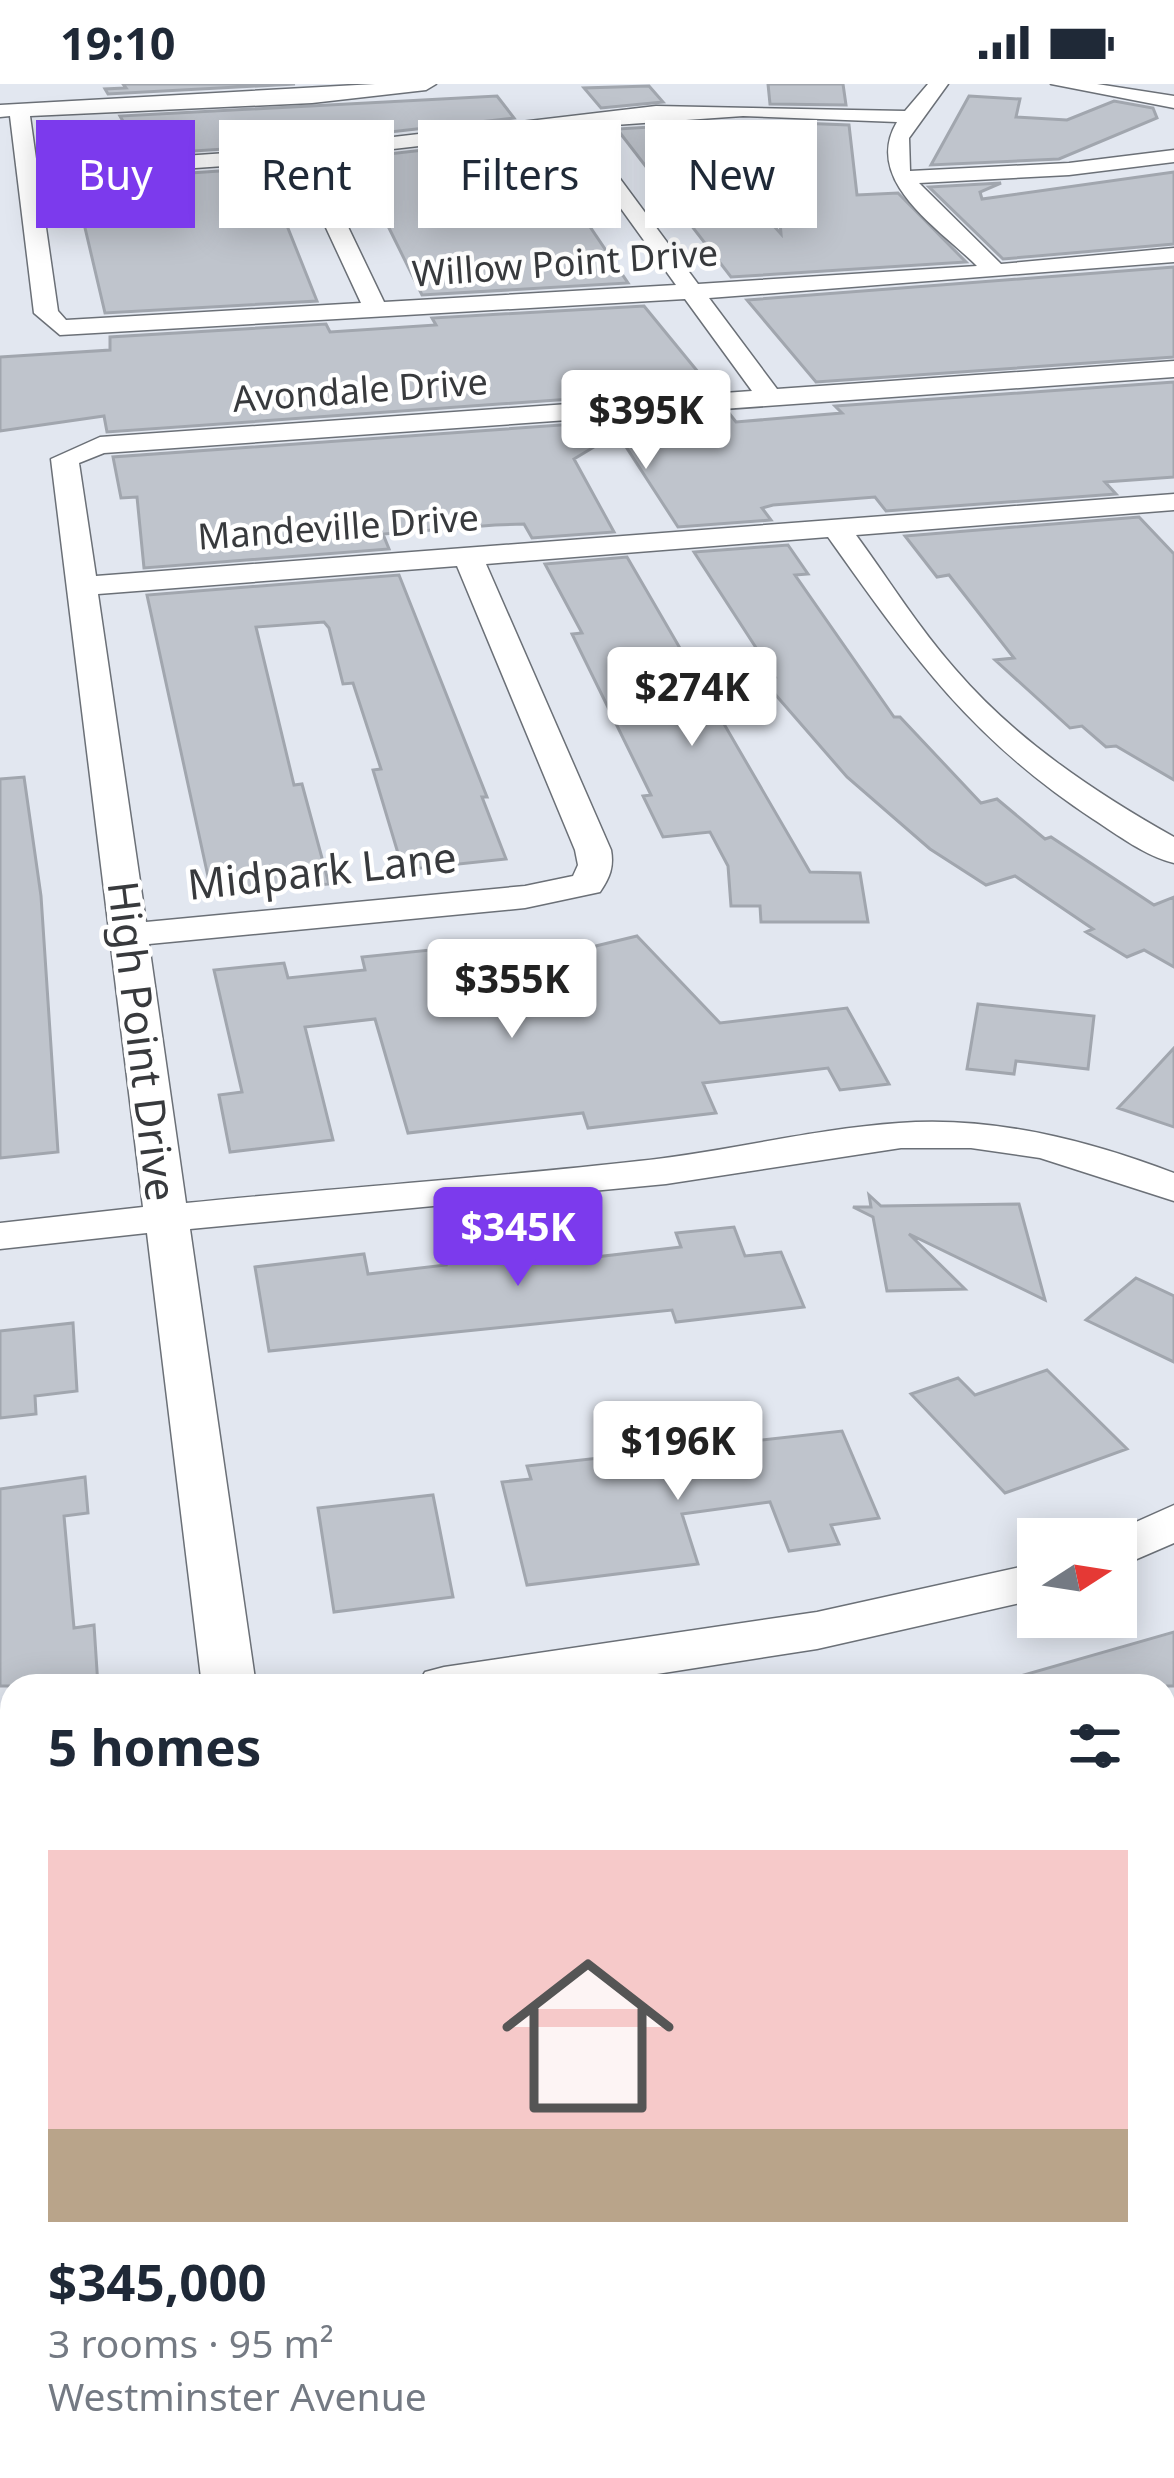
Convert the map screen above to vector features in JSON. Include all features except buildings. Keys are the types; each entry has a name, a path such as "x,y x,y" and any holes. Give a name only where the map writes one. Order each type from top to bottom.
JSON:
{"street":[{"path":"219,160 28,173 10,117 207,111 350,88 426,84"},
{"path":"938,84 894,145 902,178 996,272"},
{"path":"1061,84 1174,102"},
{"path":"583,120 743,110 912,117"},
{"path":"902,178 1069,169 1174,156"},
{"name":"Willow Point Drive","path":"28,173 49,320 60,328 996,272 1174,255"},
{"path":"621,193 770,397"},
{"path":"340,228 376,311"},
{"name":"Avondale Drive","path":"125,443 1174,369"},
{"name":"High Point Drive","path":"125,443 86,447 65,459 227,1674"},
{"name":"Mandeville Drive","path":"83,586 1174,502"},
{"path":"837,529 944,676 981,715 1064,784 1174,852"},
{"name":"Midpark Lane","path":"128,935 524,897 587,884 596,866 468,556"},
{"path":"0,1236 669,1172 933,1134 1000,1137 1068,1151 1174,1188"},
{"path":"1137,1540 1174,1522"},
{"path":"529,1674 800,1636 938,1609 1017,1587"}]}
